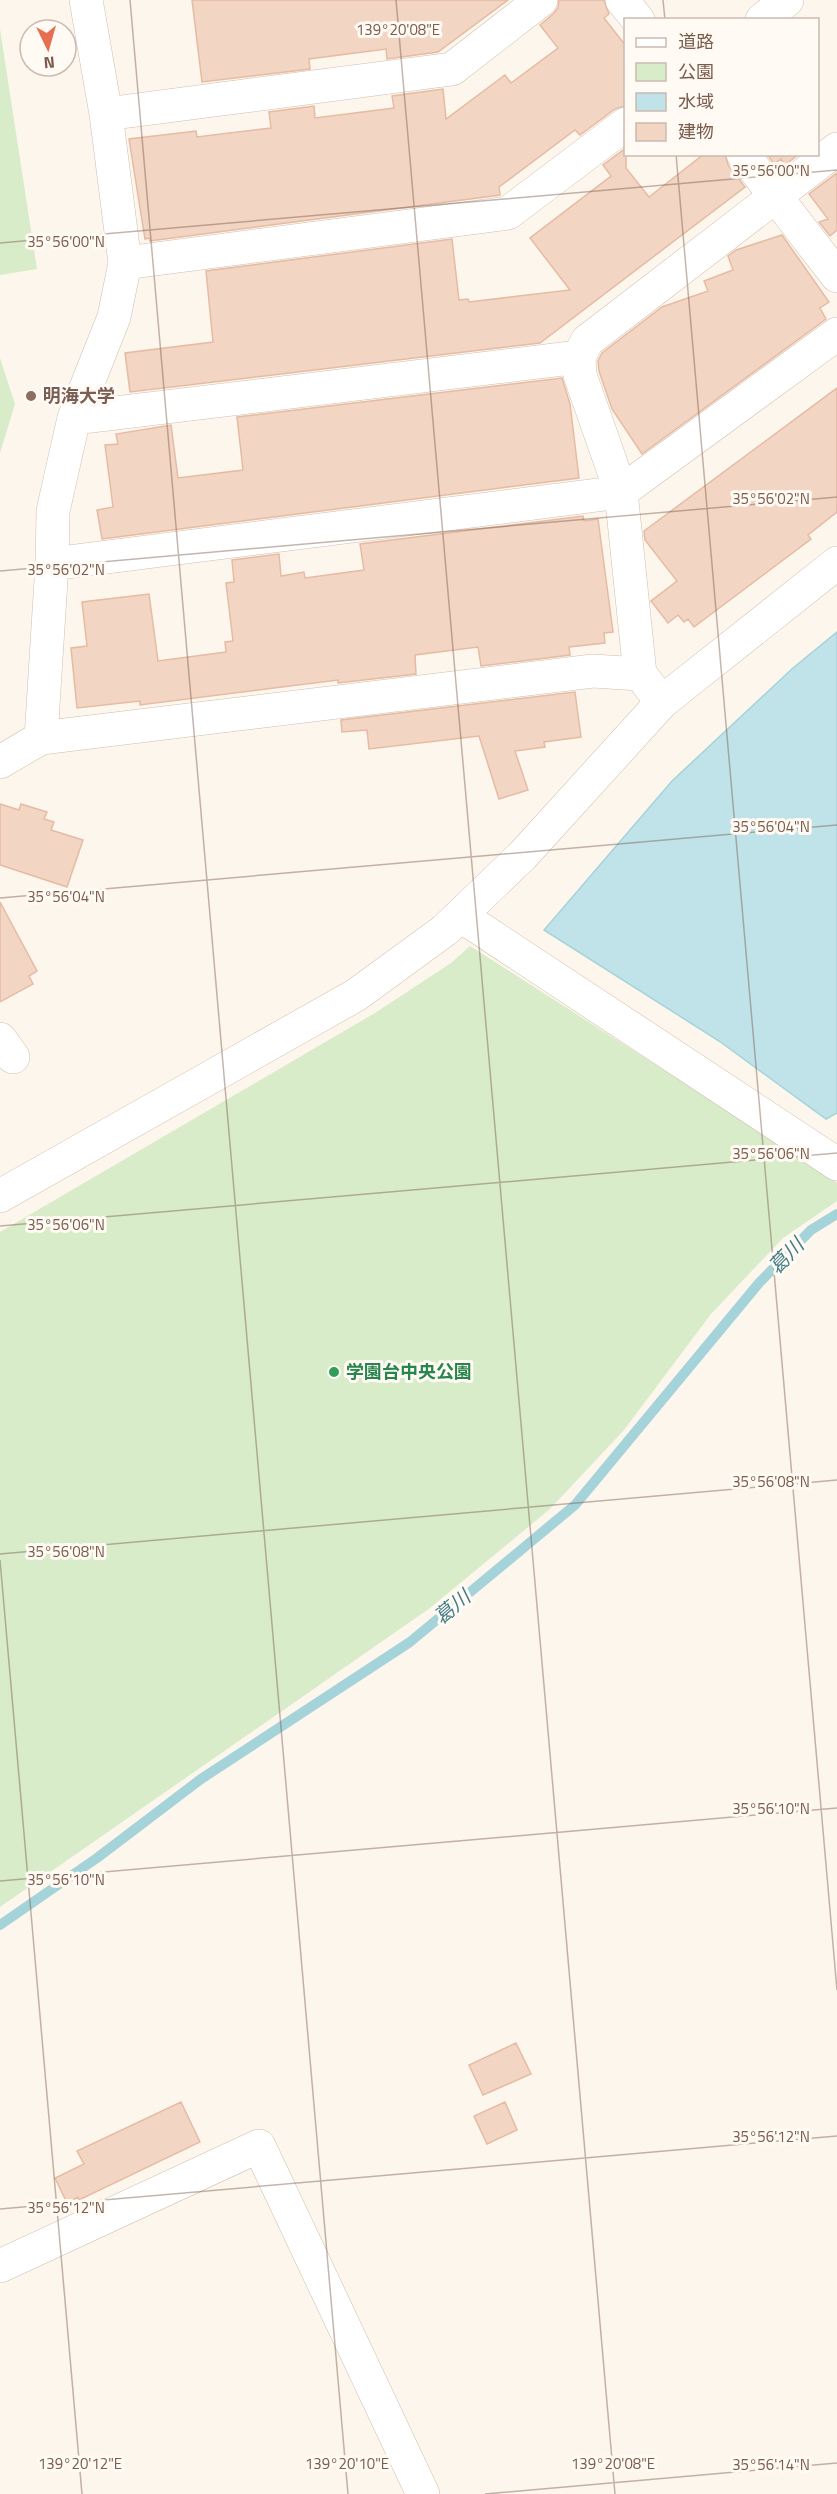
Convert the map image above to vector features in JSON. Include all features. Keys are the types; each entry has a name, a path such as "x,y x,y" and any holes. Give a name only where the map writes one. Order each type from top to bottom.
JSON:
{"street":[{"path":"41,738 53,511 74,418 114,317 125,262 106,114 86,0"},
{"path":"106,114 452,69 541,0"},
{"path":"622,0 636,18"},
{"path":"764,18 787,0"},
{"path":"125,262 508,213 624,126"},
{"path":"662,702 640,674 621,492 580,375 579,357 587,341 837,149"},
{"path":"745,156 837,276"},
{"path":"52,564 621,492 837,334"},
{"path":"74,418 579,357"},
{"path":"0,1196 356,995 445,930 523,855 662,702 837,563"},
{"path":"0,762 41,738 593,671 640,674"},
{"path":"460,915 837,1164"},
{"path":"0,2266 259,2146 423,2494"}],"green space":[{"path":"0,29 37,269 0,275"},
{"path":"0,358 15,404 0,453"},
{"name":"学園台中央公園","path":"470,946 831,1177 837,1183 837,1201 783,1238 711,1314 624,1430 550,1509 430,1608 0,1907 0,1232 375,1013 451,963"}],"water":[{"path":"837,632 837,1113 826,1119 719,1041 544,930 672,781 793,668"}],"building":[{"path":"192,0 508,0 438,52 387,59 386,49 309,59 310,69 202,82"},
{"path":"559,0 604,0 609,14 604,18 624,43 624,107 615,109 580,135 575,130 499,187 500,195 150,241 149,238 145,239 129,139 196,131 197,137 271,128 269,112 314,106 315,118 394,108 392,96 443,89 446,119 505,75 511,83 558,48 540,25 558,8"},
{"path":"624,149 626,168 649,197 701,156 726,156 728,165 745,187 540,343 130,392 125,353 213,342 206,271 452,239 459,300 468,299 469,302 570,290 530,238 611,176 603,165"},
{"path":"768,156 796,156 785,165 781,159 774,164"},
{"path":"837,173 837,230 830,236 819,222 828,219 809,194"},
{"path":"782,235 829,302 820,308 826,319 642,454 612,409 599,371 598,361 602,353 662,307 708,291 704,281 733,270 728,256 736,250"},
{"path":"562,378 570,404 579,478 102,539 97,510 113,507 105,445 118,444 116,434 171,425 178,478 243,470 237,417"},
{"path":"837,388 837,512 808,535 811,539 694,627 688,619 684,622 678,615 668,623 651,601 677,581 645,540 644,531"},
{"path":"583,516 584,521 598,519 613,632 604,633 605,643 569,647 570,655 481,666 478,647 415,655 416,674 338,683 338,680 140,705 140,701 77,708 71,648 87,646 82,602 149,594 158,661 226,652 225,642 233,641 226,583 234,582 232,560 279,554 281,576 304,572 305,578 364,570 360,544"},
{"path":"575,692 581,737 544,742 545,747 515,751 528,790 499,799 479,736 369,749 367,730 342,732 341,720"},
{"path":"0,804 19,810 21,804 47,812 44,819 54,822 51,830 83,840 67,887 0,865"},
{"path":"0,902 37,971 29,976 33,984 0,1002"},
{"path":"516,2043 531,2074 483,2095 469,2065"},
{"path":"181,2102 200,2142 79,2200 78,2197 67,2203 55,2178 84,2164 77,2151"},
{"path":"505,2102 517,2130 487,2144 474,2116"}],"waterway":[{"name":"葛川","path":"0,1925 97,1858 201,1779 410,1642 575,1505 759,1283 811,1230 837,1214"}],"place":[{"name":"明海大学","path":"31,396"},
{"name":"学園台中央公園","path":"334,1372"}]}
